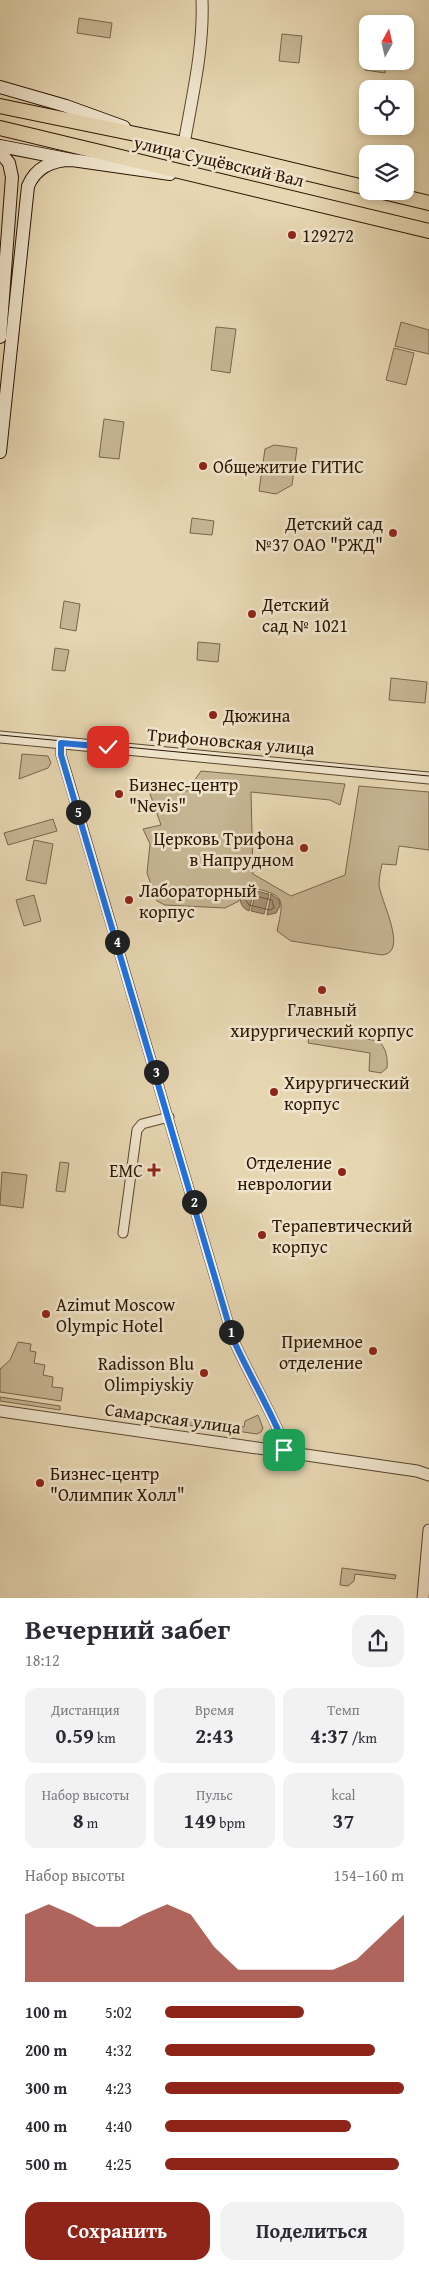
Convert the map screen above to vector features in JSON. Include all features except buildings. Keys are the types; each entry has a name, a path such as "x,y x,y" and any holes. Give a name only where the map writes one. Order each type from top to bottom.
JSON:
{"main road":[{"path":"0,87 66,106 150,136"},
{"name":"улица Сущёвский Вал","path":"0,106 150,136 359,186"},
{"name":"улица Сущёвский Вал","path":"0,128 429,230"},
{"path":"0,146 72,160 212,179"},
{"path":"0,152 9,163 12,177 0,337"},
{"path":"0,452 28,186 34,176 44,167 57,161 72,160"},
{"path":"414,199 429,203"}],"street":[{"path":"184,144 203,15 202,0"},
{"name":"Трифоновская улица","path":"0,737 429,778"},
{"path":"61,743 61,755 233,1339 248,1374 265,1402 287,1451"},
{"path":"123,1233 136,1130 142,1124 169,1117"},
{"name":"Самарская улица","path":"0,1411 287,1451 417,1471 429,1475"},
{"path":"423,1598 429,1530"}],"shaded area":[{"path":"79,18 112,23 110,38 77,33"},
{"path":"282,34 302,36 299,63 279,61"},
{"path":"365,70 385,70 385,73"},
{"path":"401,322 429,330 429,354 395,346"},
{"path":"216,327 236,329 230,373 211,370"},
{"path":"394,348 414,353 406,385 386,380"},
{"path":"104,419 124,422 119,459 99,457"},
{"path":"274,445 297,448 292,485 276,494 259,491 265,449"},
{"path":"192,518 214,521 212,535 190,533"},
{"path":"64,601 80,604 76,631 60,628"},
{"path":"198,642 220,644 218,662 197,660"},
{"path":"55,648 69,650 65,671 52,670"},
{"path":"391,678 427,682 425,703 389,700"},
{"path":"22,754 48,756 51,763 48,768 19,779"},
{"path":"201,771 345,784 340,805 330,800 251,792 253,874 291,896 345,875 359,786 429,792 429,850 399,846 396,865 382,864 379,884 393,935 393,945 390,952 382,955 291,941 277,931 281,910 279,899 269,892 249,887 241,892 239,901 225,908 165,905 157,901 147,873 150,844 143,829 161,825 148,788 187,791"},
{"path":"53,819 57,831 8,845 4,833"},
{"path":"34,840 53,844 46,884 26,880"},
{"path":"34,895 41,921 24,926 16,900"},
{"path":"310,1030 379,1041 386,1053 387,1068 381,1073 369,1071 370,1053 308,1043"},
{"path":"60,1162 69,1163 65,1192 56,1191"},
{"path":"2,1172 27,1175 23,1208 0,1205"},
{"path":"18,1342 31,1344 30,1351 36,1352 34,1363 45,1365 43,1375 53,1377 52,1387 63,1388 61,1401 0,1392 0,1369 10,1360"},
{"path":"0,1397 60,1406 60,1410 0,1401"},
{"path":"125,1411 201,1421 201,1427 124,1416"},
{"path":"258,1415 263,1428 261,1432 257,1434 229,1430 230,1425 244,1427 245,1421"},
{"path":"342,1568 396,1575 395,1579 355,1574 354,1581 348,1586 340,1585"}],"water":[{"path":"247,890 254,890 249,911 243,907 240,901 242,895"},
{"path":"256,891 269,894 264,914 251,911"},
{"path":"271,894 279,900 280,906 276,913 267,915"}],"tram line":[{"path":"0,735 429,776"}],"place":[{"name":"129272","path":"292,235"},
{"name":"Общежитие ГИТИС","path":"203,466"},
{"name":"Детский сад №37 ОАО \"РЖД\"","path":"393,533"},
{"name":"Детский сад № 1021","path":"252,614"},
{"name":"Дюжина","path":"213,715"},
{"name":"Бизнес-центр \"Nevis\"","path":"119,794"},
{"name":"Церковь Трифона в Напрудном","path":"304,848"},
{"name":"Лабораторный корпус","path":"129,900"},
{"name":"Главный хирургический корпус","path":"322,990"},
{"name":"Хирургический корпус","path":"274,1092"},
{"name":"EMC","path":"154,1170"},
{"name":"Отделение неврологии","path":"342,1172"},
{"name":"Терапевтический корпус","path":"262,1235"},
{"name":"Azimut Moscow Olympic Hotel","path":"46,1314"},
{"name":"Приемное отделение","path":"373,1351"},
{"name":"Radisson Blu Olimpiyskiy","path":"204,1373"},
{"name":"Бизнес-центр \"Олимпик Холл\"","path":"40,1483"}],"route":[{"path":"108,747 61,743 61,755 213,1264 233,1339 248,1374 265,1402 281,1435 287,1451 284,1450"}]}
